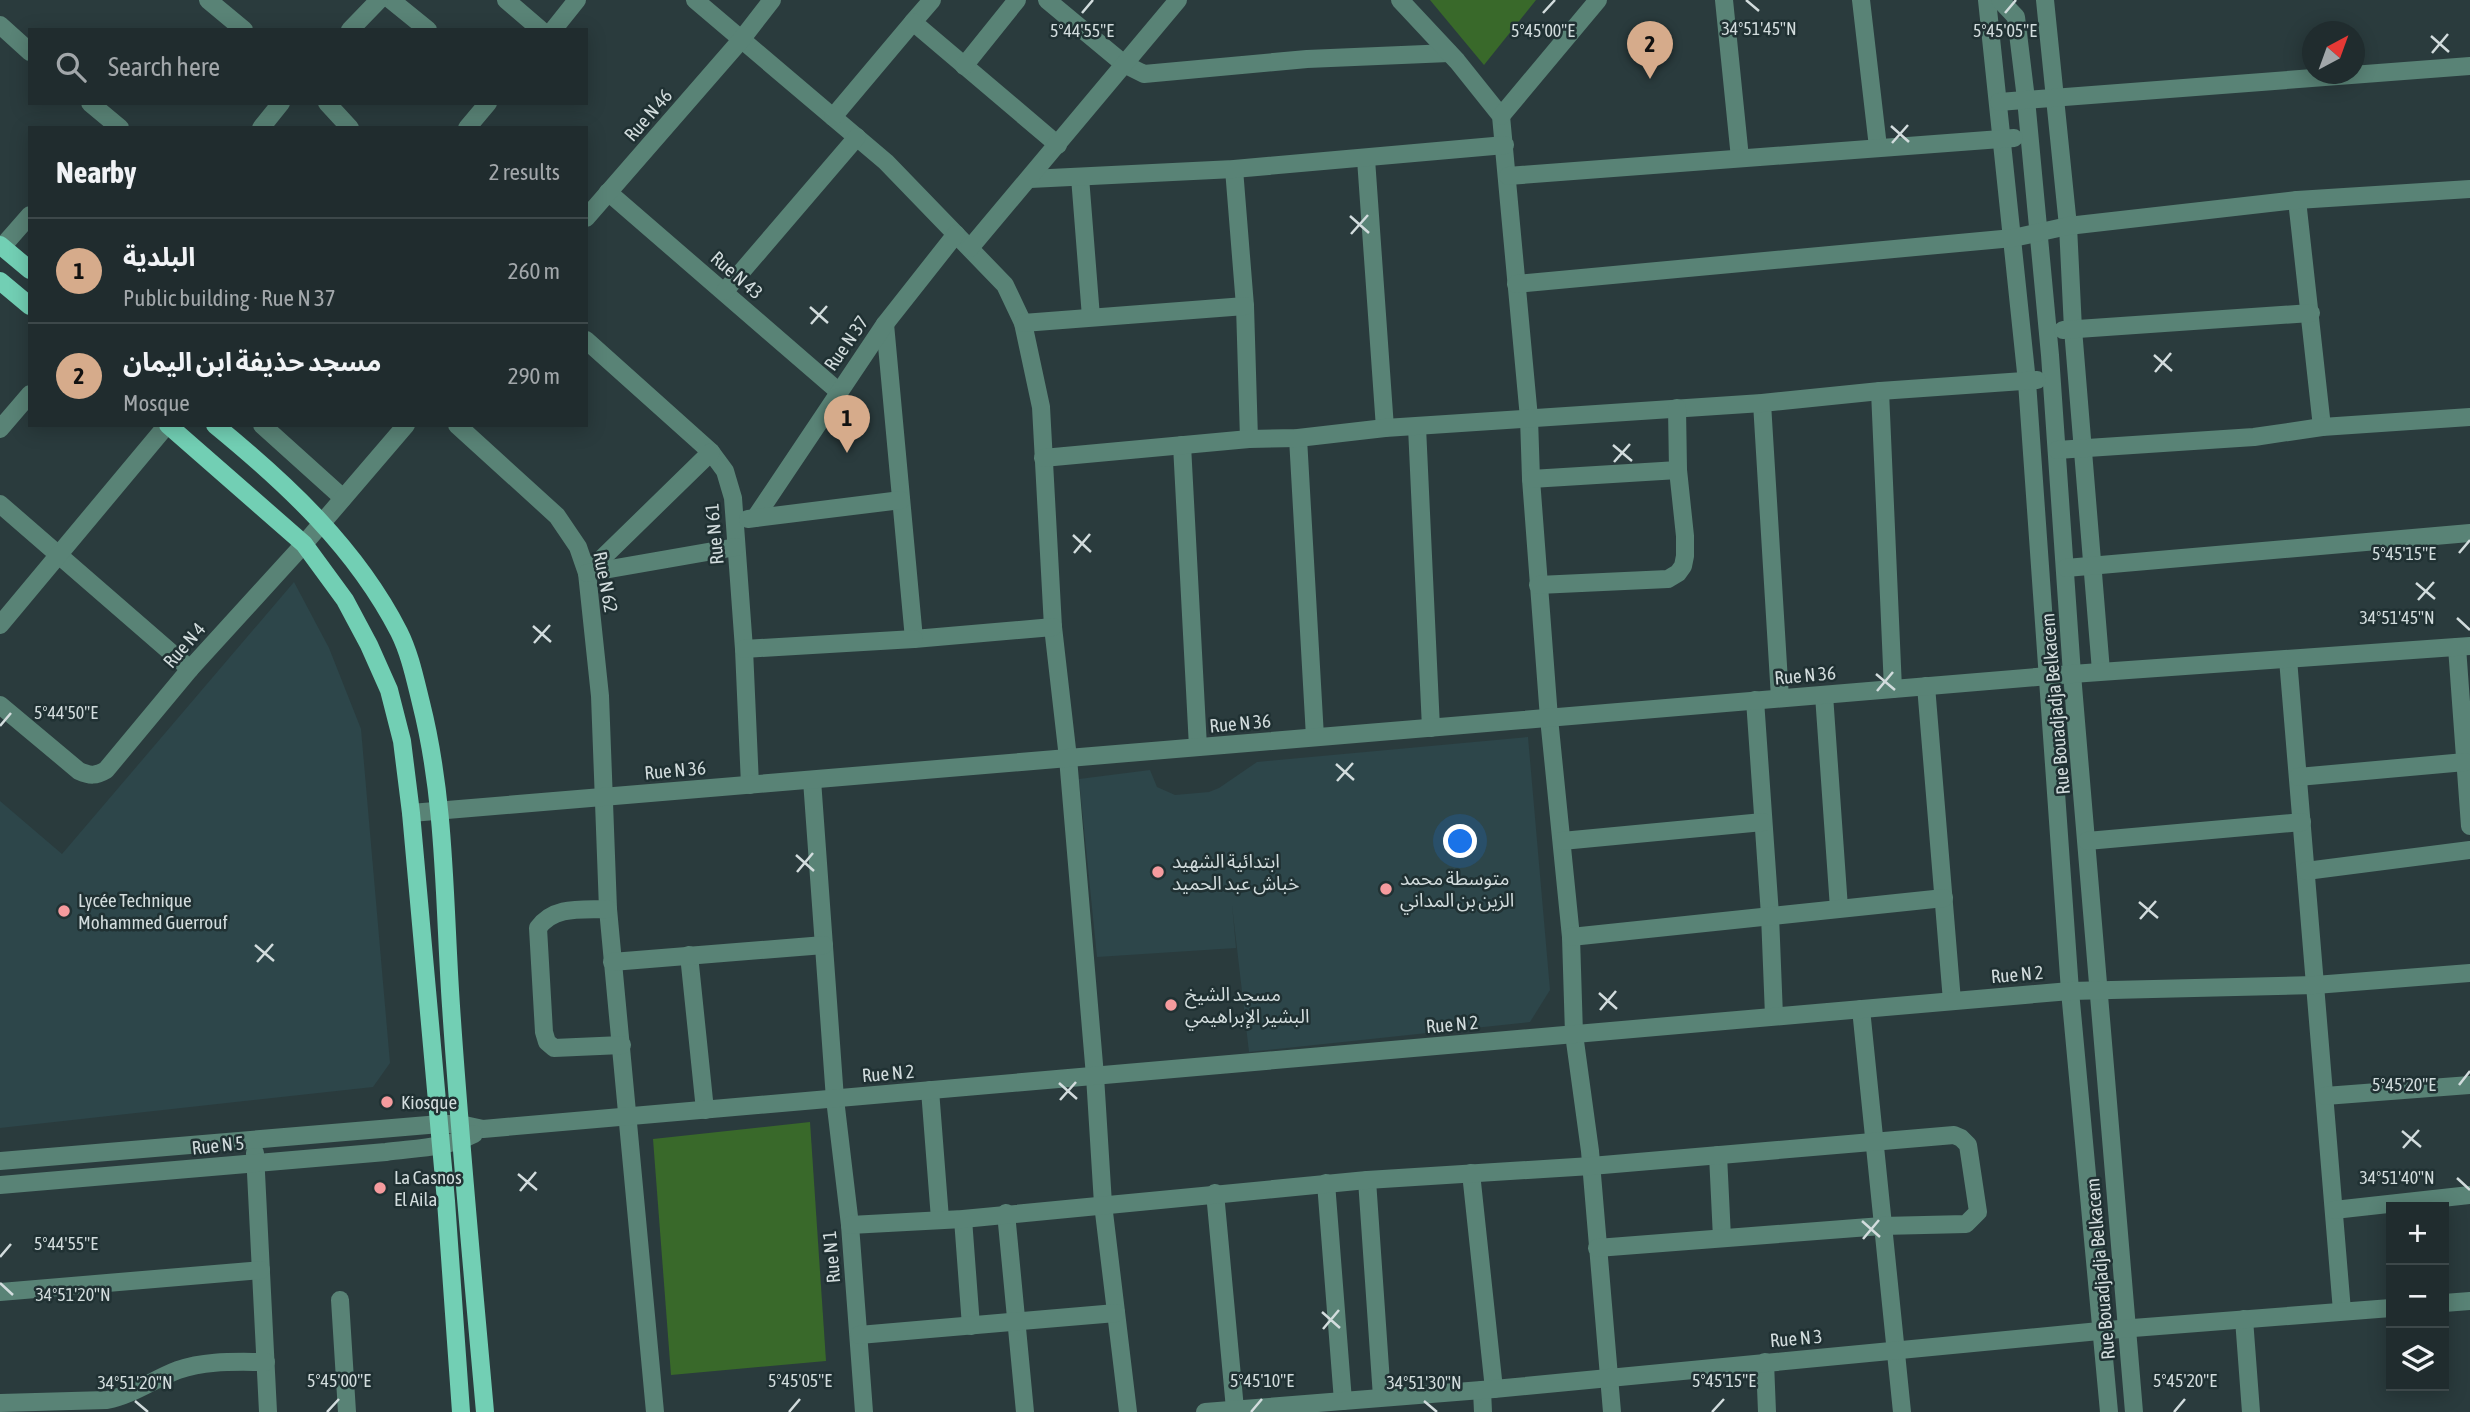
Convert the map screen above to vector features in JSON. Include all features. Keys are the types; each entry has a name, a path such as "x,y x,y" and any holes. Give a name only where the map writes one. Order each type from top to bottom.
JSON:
{"main road":[{"path":"1,246 28,268"},
{"path":"0,281 28,304"},
{"path":"169,427 304,544 345,600 389,690 401,741 411,814 431,1056 440,1124 461,1412"},
{"path":"217,427 258,461 321,522 364,575 400,634 412,665 428,732 440,811 461,1132 485,1412"}],"street":[{"path":"208,0 242,28"},
{"path":"352,28 379,0"},
{"path":"391,0 426,28"},
{"path":"506,0 539,28"},
{"path":"555,28 577,0"},
{"path":"695,0 886,162 1005,285 1023,323 1041,407 1053,627 1068,758 1095,1076 1102,1204 1128,1412"},
{"name":"Rue N 46","path":"588,216 741,40 772,0"},
{"path":"834,117 932,0"},
{"path":"964,66 1017,0"},
{"path":"1047,0 1124,64 1144,74 1307,59 1449,53"},
{"path":"970,248 1178,0"},
{"path":"1400,0 1449,53 1501,116 1529,418 1549,718 1571,937 1574,1034 1591,1166 1612,1412"},
{"path":"1501,116 1598,0"},
{"path":"1724,0 1740,158"},
{"path":"1861,0 1878,147"},
{"name":"Rue Bouadjadja Belkacem","path":"1987,0 2027,382 2070,990 2109,1412"},
{"name":"Rue Bouadjadja Belkacem","path":"2000,0 2016,17 2026,99 2048,331 2072,674 2134,1412"},
{"path":"2045,0 2068,226 2073,329 2101,671"},
{"path":"913,22 1058,145"},
{"path":"0,25 28,50"},
{"path":"1999,102 2470,66"},
{"path":"92,105 112,125"},
{"path":"263,126 279,105"},
{"path":"329,105 348,126"},
{"path":"469,126 486,105"},
{"path":"725,292 857,137"},
{"path":"1508,176 2029,137"},
{"path":"1030,179 1234,169 1505,145"},
{"path":"1366,159 1385,428"},
{"path":"1234,169 1245,306 1249,439"},
{"path":"1080,177 1091,317"},
{"path":"1516,284 2013,238 2068,226 2297,200 2470,188"},
{"name":"Rue N 43","path":"608,192 838,391"},
{"path":"2297,200 2322,427"},
{"path":"1,246 28,221"},
{"name":"Rue N 37","path":"755,518 885,324 956,234"},
{"path":"1023,323 1245,306"},
{"path":"2048,331 2311,313"},
{"path":"885,324 914,639"},
{"name":"Rue N 61","path":"588,342 711,452 725,471 733,498 750,785"},
{"path":"1043,458 1249,439 1297,438 1385,428 1762,403 2051,378"},
{"path":"1880,391 1893,689"},
{"path":"0,429 28,396"},
{"path":"1762,403 1780,698"},
{"path":"1538,584 1668,579 1678,573 1683,566 1685,536 1678,470 1677,408"},
{"path":"2057,450 2254,437 2322,427 2470,417"},
{"path":"0,625 165,427"},
{"path":"264,427 343,498"},
{"path":"321,522 403,427"},
{"name":"Rue N 62","path":"459,427 557,516 578,547 587,573 600,696 612,962 655,1412"},
{"path":"1416,427 1431,727"},
{"path":"1297,438 1315,737"},
{"path":"1182,445 1198,747"},
{"path":"587,573 711,452"},
{"path":"1531,479 1678,470"},
{"path":"734,520 901,500"},
{"path":"0,504 190,669"},
{"name":"Rue N 4","path":"0,705 79,771 88,776 98,775 106,770 190,669 321,522"},
{"path":"2066,568 2470,533"},
{"path":"587,573 736,547"},
{"path":"744,649 1053,627"},
{"path":"2463,646 2465,762 2470,826"},
{"name":"Rue N 36","path":"411,814 2101,671 2463,646"},
{"path":"2288,659 2342,1311"},
{"path":"1926,686 1952,1001"},
{"path":"1824,695 1839,908"},
{"path":"1755,700 1774,1016"},
{"path":"2298,777 2465,762"},
{"name":"Rue N 1","path":"812,780 835,1099 849,1225 864,1412"},
{"path":"1562,841 1763,822"},
{"path":"2087,841 2302,822"},
{"path":"2305,872 2470,850"},
{"path":"1571,937 1944,898"},
{"path":"608,909 567,910 550,915 538,928 544,1032 547,1042 554,1048 622,1045"},
{"path":"612,962 824,945"},
{"path":"689,955 705,1110"},
{"name":"Rue N 2","path":"461,1132 2070,990 2315,985 2470,973"},
{"path":"1861,1009 1902,1412"},
{"path":"2325,1096 2470,1086"},
{"path":"930,1090 940,1219"},
{"path":"440,1124 461,1132"},
{"name":"Rue N 5","path":"0,1161 440,1124"},
{"name":"Rue N 5","path":"0,1185 441,1146 461,1132"},
{"path":"849,1225 963,1219 1367,1180 1591,1166 1954,1135 1968,1145 1978,1212 1966,1224 1882,1226 1597,1248"},
{"path":"253,1141 268,1412"},
{"path":"1718,1155 1722,1238"},
{"path":"1471,1172 1488,1389 1483,1412"},
{"path":"1367,1180 1382,1397"},
{"path":"1326,1184 1343,1401"},
{"path":"1215,1194 1246,1410"},
{"path":"2334,1210 2470,1195"},
{"path":"1006,1213 1025,1412"},
{"path":"963,1219 971,1326"},
{"path":"0,1292 261,1270"},
{"path":"340,1300 347,1412"},
{"path":"2449,1303 2470,1301"},
{"name":"Rue N 3","path":"1205,1412 1343,1401 1363,1406 1382,1397 2386,1307"},
{"path":"859,1335 1116,1313"},
{"path":"2244,1319 2251,1412"},
{"path":"0,1403 107,1400 134,1392 177,1370 196,1364 266,1362"},
{"path":"1765,1362 1767,1412"}],"shaded area":[{"path":"294,582 329,648 361,729 390,1063 373,1087 0,1128 0,801 62,854"},
{"name":"متوسطة محمد الزين بن المداني","path":"1528,737 1550,990 1530,1022 1249,1052 1232,905 1236,948 1097,957 1079,779 1150,770 1157,787 1175,795 1209,792 1257,762"}],"green space":[{"path":"1430,0 1536,0 1484,65"},
{"path":"810,1122 826,1361 671,1375 653,1139"}],"place":[{"name":"مسجد حذيفة ابن اليمان","path":"1650,79"},
{"name":"البلدية","path":"847,453"},
{"name":"ابتدائية الشهيد خباش عبد الحميد","path":"1158,872"},
{"name":"متوسطة محمد الزين بن المداني","path":"1386,889"},
{"name":"Lycée Technique Mohammed Guerrouf","path":"64,911"},
{"name":"مسجد الشيخ البشير الإبراهيمي","path":"1171,1005"},
{"name":"Kiosque","path":"387,1102"},
{"name":"La Casnos El Aila","path":"380,1188"}]}
